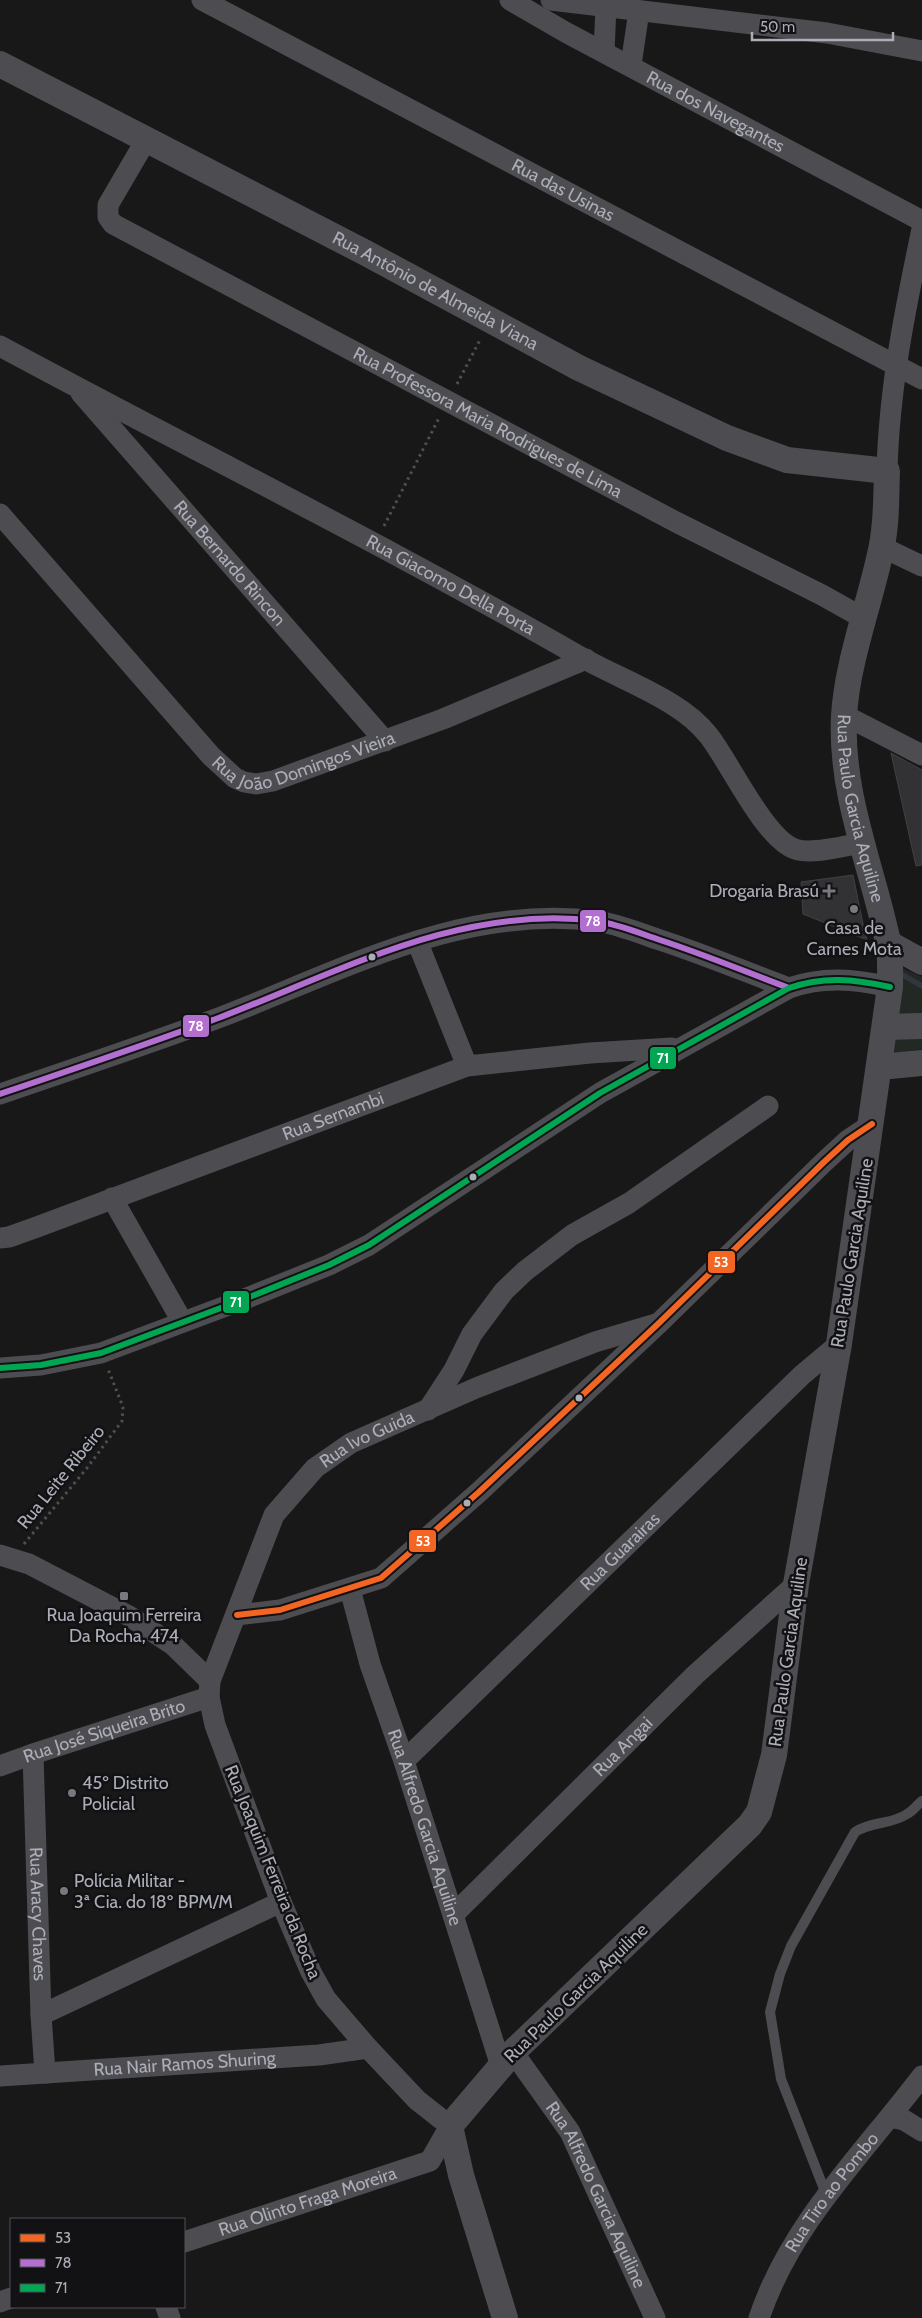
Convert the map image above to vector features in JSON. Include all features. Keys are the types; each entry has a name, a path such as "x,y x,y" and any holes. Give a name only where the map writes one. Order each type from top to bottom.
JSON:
{"street":[{"name":"Rua das Usinas","path":"202,0 228,5 922,379"},
{"name":"Rua dos Navegantes","path":"510,0 922,221"},
{"path":"551,0 827,33 922,51"},
{"path":"604,52 606,6"},
{"path":"631,66 639,11"},
{"name":"Rua Antônio de Almeida Viana","path":"0,64 364,252 579,368 754,450 787,460 887,471"},
{"name":"Rua Professora Maria Rodrigues de Lima","path":"146,140 108,205 108,218 113,224 676,522 822,595 863,618"},
{"name":"Rua Paulo Garcia Aquiline","path":"450,2126 507,2059 750,1825 759,1812 774,1755 796,1584 839,1344 872,1124 890,987 888,943 861,843 844,760 844,715 863,618 882,548 886,517 888,434 896,366 922,230"},
{"name":"Rua Giacomo Della Porta","path":"0,346 75,387 128,412 586,659 668,701 690,716 709,736 767,824 781,841 794,849 804,851 861,843"},
{"name":"Rua Bernardo Rincon","path":"75,387 386,741"},
{"name":"Rua João Domingos Vieira","path":"0,514 160,700 211,756 235,778 256,784 273,781 386,741 586,659"},
{"path":"882,548 922,566"},
{"path":"844,715 922,755"},
{"path":"0,1094 221,1017 393,948 477,925 533,918 598,922 622,927 696,952 789,988"},
{"path":"417,941 467,1066"},
{"path":"888,943 922,962"},
{"path":"0,1368 41,1365 100,1353 303,1275 369,1245 572,1111 678,1048 789,988 814,980 842,978 890,987"},
{"path":"885,1027 922,1026"},
{"name":"Rua Sernambi","path":"0,1238 16,1235 467,1066 590,1053 678,1048"},
{"path":"880,1067 922,1063"},
{"path":"428,1410 454,1370 472,1334 504,1291 525,1271 572,1235 629,1203 768,1106"},
{"path":"237,1615 280,1610 381,1578 479,1492 660,1323 830,1156 848,1140 872,1124"},
{"path":"112,1198 182,1321"},
{"name":"Rua Ivo Guida","path":"210,1689 274,1515 315,1468 352,1444 428,1410 595,1342 660,1323"},
{"name":"Rua Guarairas","path":"404,1761 802,1375 839,1344"},
{"path":"6,1557 29,1564 129,1616 173,1645 210,1689"},
{"name":"Rua Angai","path":"453,1915 695,1676 796,1584"},
{"name":"Rua Alfredo Garcia Aquiline","path":"350,1589 370,1664 404,1761 453,1915 507,2059 570,2132 655,2318"},
{"name":"Rua José Siqueira Brito","path":"0,1766 210,1689"},
{"name":"Rua Joaquim Ferreira da Rocha","path":"210,1689 215,1724 281,1902 311,1972 326,1999 368,2048 417,2100 450,2126"},
{"name":"Rua Aracy Chaves","path":"33,1754 41,2015 45,2073"},
{"path":"41,2015 281,1902"},
{"name":"Rua Nair Ramos Shuring","path":"0,2076 319,2055 368,2048"},
{"name":"Rua Tiro ao Pombo","path":"759,2318 770,2287 784,2258 826,2194 890,2118 922,2076"},
{"path":"890,2118 904,2120 922,2131"},
{"path":"450,2126 430,2161 461,2175"},
{"path":"450,2126 461,2175 505,2318"},
{"name":"Rua Olinto Fraga Moreira","path":"185,2242 430,2161"}],"lane":[{"path":"826,2194 781,2080 771,2028 773,1997 791,1946 855,1832 867,1825 894,1820 907,1815 922,1801"}],"path":[{"path":"375,544 489,321"},
{"name":"Rua Leite Ribeiro","path":"6,1557 87,1468 122,1421 123,1407 116,1386 100,1353"}],"shaded area":[{"path":"895,965 922,977 922,1049 887,1055"}],"building":[{"path":"891,753 922,770 922,865 916,866"},
{"path":"853,875 867,940 803,914 801,882"}],"waterway":[{"path":"901,974 922,986"}],"transit line":[{"name":"78","path":"0,1094 221,1017 404,945 498,922 547,918 604,922 676,945 789,988"},
{"name":"71","path":"0,1368 41,1365 101,1353 329,1265 369,1245 600,1093 789,988 827,980 864,982 890,987"},
{"name":"53","path":"237,1615 280,1610 381,1578 479,1492 659,1323 824,1162 848,1140 872,1124"}],"place":[{"name":"Drogaria Brasú","path":"829,891"},
{"name":"Casa de Carnes Mota","path":"854,909"},
{"name":"Rua Joaquim Ferreira Da Rocha, 474","path":"124,1596"},
{"name":"45º Distrito Policial","path":"72,1793"},
{"name":"Polícia Militar - 3ª Cia. do 18º BPM/M","path":"64,1891"}]}
